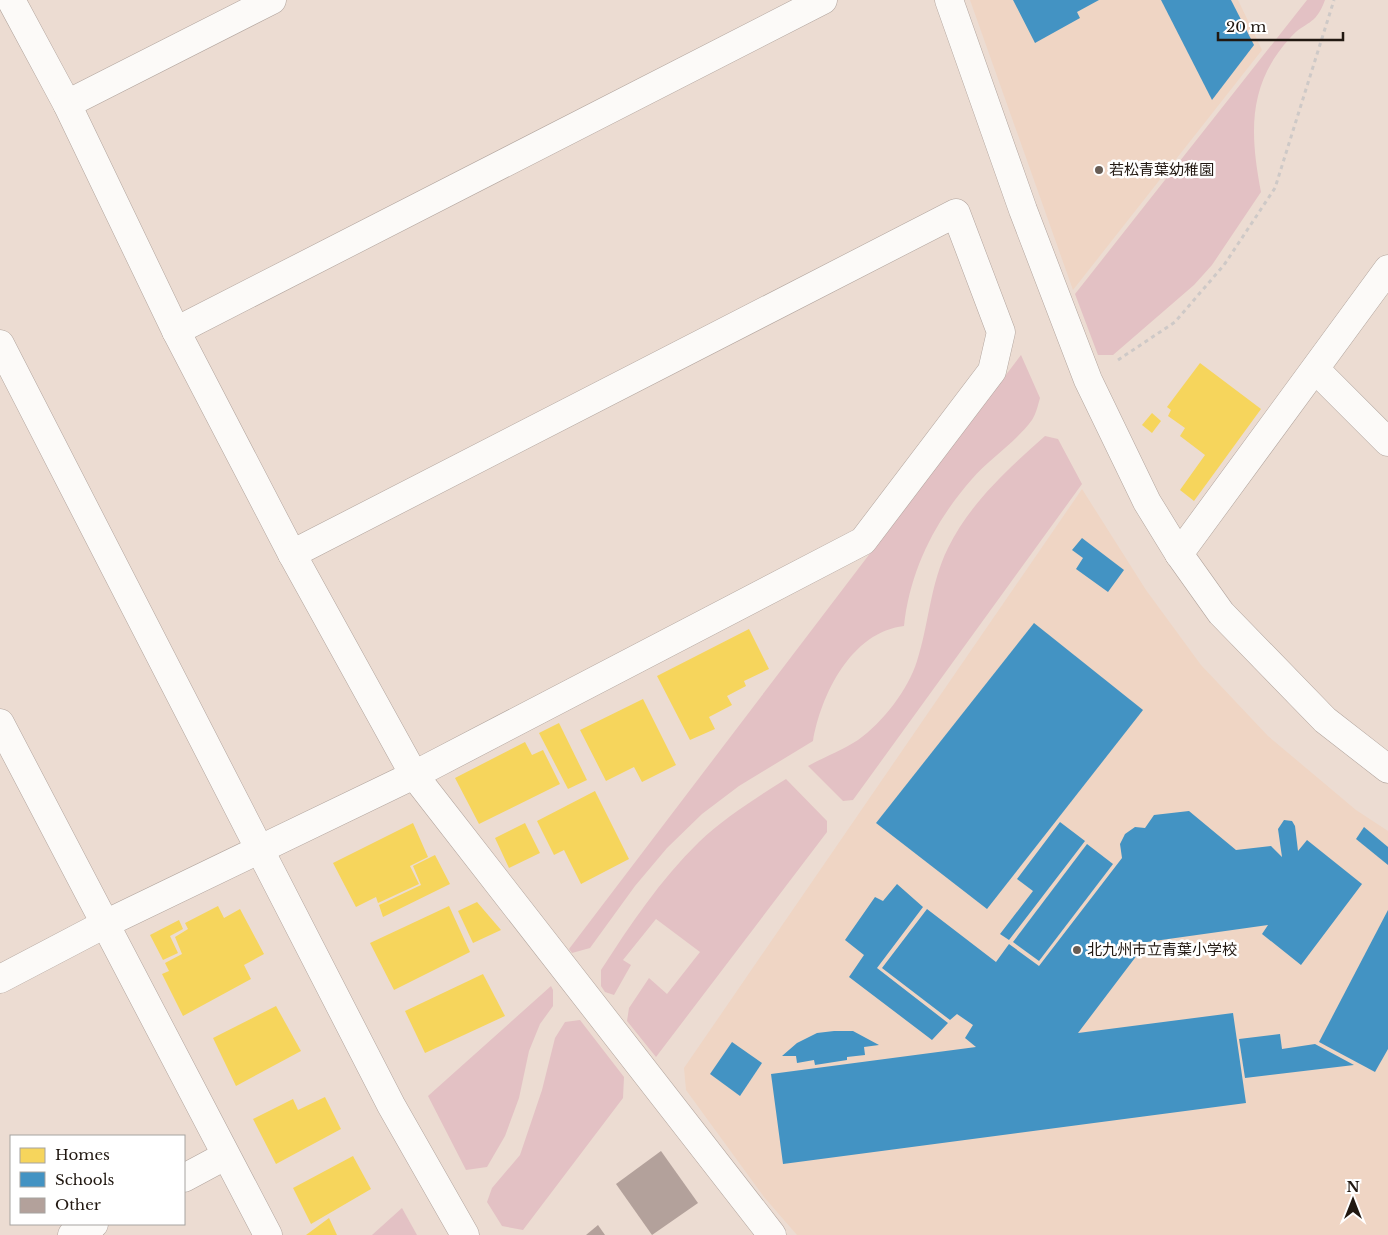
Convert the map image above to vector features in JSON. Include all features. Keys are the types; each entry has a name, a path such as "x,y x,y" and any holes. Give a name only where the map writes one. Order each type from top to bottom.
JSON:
{"street":[{"path":"11,0 67,104 176,331 292,554 414,776 772,1235"},
{"path":"67,104 272,0"},
{"path":"176,331 823,0"},
{"path":"949,0 1023,210 1088,380 1148,502 1179,554 1222,613 1325,720 1388,769"},
{"path":"0,978 105,924 414,776 863,541 992,371 1001,332 956,213 292,554"},
{"path":"1179,554 1316,370 1388,269"},
{"path":"0,344 391,1105 465,1235"},
{"path":"1316,370 1388,442"},
{"path":"0,723 268,1235"},
{"path":"185,1177 225,1156"},
{"path":"72,1235 92,1225"}],"path":[{"path":"1088,380 1175,322 1224,264 1275,188 1334,0"}],"shaded area":[{"name":"若松青葉幼稚園","path":"970,0 1238,0 1262,50 1073,290"},
{"path":"1307,0 1325,0 1318,15 1296,32 1276,56 1259,92 1254,130 1257,171 1261,192 1212,265 1194,285 1113,355 1098,355 1075,294"},
{"path":"1021,355 1040,398 1035,415 1026,428 972,479 936,529 918,566 907,605 904,626 885,631 869,640 854,653 831,686 823,704 813,741 739,786 702,814 667,848 635,886 590,948 572,953 569,949"},
{"path":"1045,436 1058,439 1082,484 853,800 843,801 808,766 858,740 894,705 908,683 917,661 933,590 948,548 967,516 979,501 1017,461"},
{"name":"北九州市立青葉小学校","path":"1082,489 1146,590 1201,665 1268,736 1356,810 1388,831 1388,1235 797,1235 764,1197 686,1090 684,1068"},
{"path":"786,779 827,821 827,832 656,1057 627,1021 629,1008 649,978 667,994 700,952 656,919 623,960 631,965 614,995 605,992 601,986 601,970 646,903 699,842 752,801"},
{"path":"551,986 553,990 553,1006 540,1024 529,1051 519,1098 505,1136 487,1167 466,1170 428,1096"},
{"path":"580,1020 624,1077 623,1098 523,1230 502,1226 487,1202 492,1188 520,1155 542,1090 555,1038 565,1022"},
{"path":"402,1208 417,1235 372,1235"}],"building: Homes":[{"path":"1200,363 1261,409 1194,501 1180,490 1205,455 1180,436 1185,428 1168,416 1171,410 1167,407"},
{"path":"1152,413 1161,421 1152,433 1142,425"},
{"path":"749,629 769,669 744,681 746,686 727,696 732,705 709,717 715,729 690,740 657,676"},
{"path":"643,699 676,765 642,782 634,767 606,781 580,730"},
{"path":"559,723 587,780 568,789 539,733"},
{"path":"525,742 532,755 543,750 560,784 479,824 455,778"},
{"path":"595,791 629,859 581,884 564,850 554,855 537,821"},
{"path":"413,823 428,857 410,866 419,884 378,903 376,897 356,907 333,863"},
{"path":"525,823 540,853 509,868 495,838"},
{"path":"435,855 450,884 383,917 379,905 421,885 413,866"},
{"path":"477,902 501,930 473,943 458,911"},
{"path":"218,906 224,918 240,909 264,954 244,965 251,979 183,1016 162,974 169,971 165,963 182,954 175,937 188,929 185,923"},
{"path":"449,906 470,952 394,990 370,943"},
{"path":"179,920 183,929 170,936 178,953 163,960 150,935"},
{"path":"483,974 505,1016 425,1053 405,1011"},
{"path":"276,1006 301,1051 236,1086 213,1038"},
{"path":"325,1097 341,1129 276,1164 253,1119 293,1099 298,1110"},
{"path":"353,1156 371,1189 311,1224 293,1188"},
{"path":"329,1218 337,1235 306,1235"}],"building: Schools":[{"path":"1013,0 1099,0 1077,12 1080,18 1035,43"},
{"path":"1161,0 1231,0 1254,45 1212,100"},
{"path":"1082,538 1124,570 1108,592 1076,569 1083,558 1072,550"},
{"path":"1034,623 1143,710 987,909 876,823"},
{"path":"1189,811 1236,850 1271,846 1282,857 1278,829 1284,820 1292,821 1295,826 1298,851 1307,840 1362,884 1301,965 1262,934 1268,925 1147,942 1078,1033 1233,1013 1246,1103 783,1164 771,1074 976,1047 965,1038 973,1025 957,1014 950,1020 882,968 927,909 996,962 1009,944 1039,966 1122,858 1120,844 1125,834 1135,827 1145,828 1154,815"},
{"path":"1060,822 1085,841 1009,940 1000,934 1033,891 1017,879"},
{"path":"1364,827 1388,847 1388,865 1356,839"},
{"path":"1087,844 1113,864 1039,961 1013,942"},
{"path":"897,884 923,907 877,968 948,1023 932,1040 849,977 864,955 845,940 875,897 883,901"},
{"path":"1388,910 1388,1049 1375,1072 1319,1042"},
{"path":"853,1031 879,1045 864,1047 865,1055 847,1057 847,1060 815,1065 814,1060 797,1063 796,1056 782,1056 797,1043 817,1033"},
{"path":"1280,1034 1282,1049 1315,1044 1354,1065 1245,1078 1239,1039"},
{"path":"732,1042 762,1063 740,1096 710,1074"}],"building: Other":[{"path":"661,1151 698,1203 652,1235 616,1184"},
{"path":"598,1225 605,1235 586,1235"}],"place":[{"name":"若松青葉幼稚園","path":"1099,170"},
{"name":"北九州市立青葉小学校","path":"1077,950"}]}
